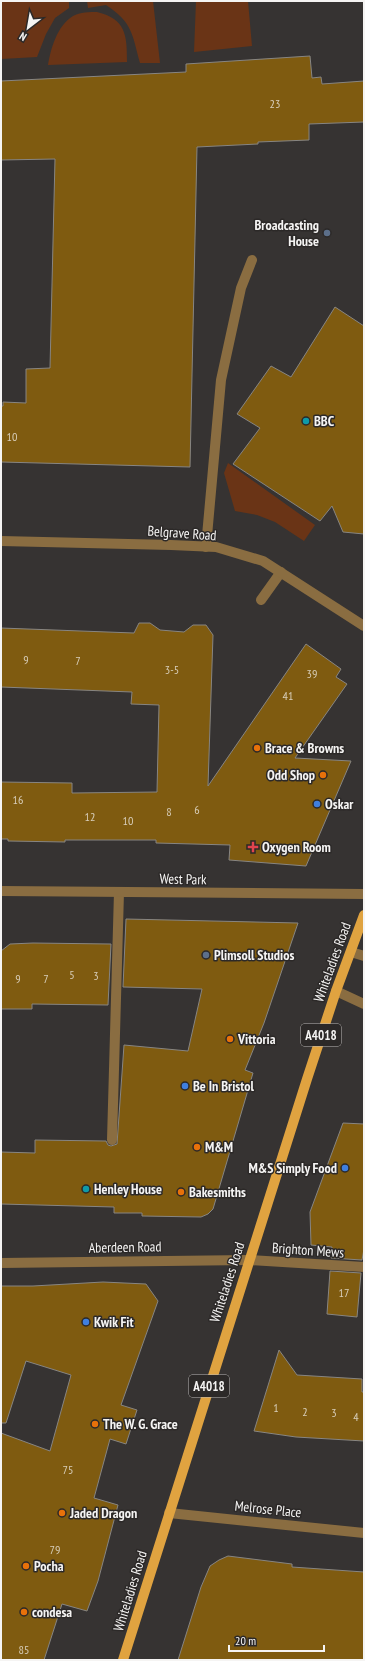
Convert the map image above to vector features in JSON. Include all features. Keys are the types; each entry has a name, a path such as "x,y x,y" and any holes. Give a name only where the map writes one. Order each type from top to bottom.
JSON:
{"main road":[{"name":"Whiteladies Road","path":"123,1660 249,1260 336,991 364,915"}],"street":[{"path":"206,547 221,380 241,288 252,260"},
{"name":"Belgrave Road","path":"1,541 216,547 263,561 364,626"},
{"path":"261,600 281,572"},
{"name":"West Park","path":"1,891 364,894"},
{"path":"112,1140 119,892"},
{"path":"351,952 364,956"},
{"path":"336,991 364,1004"},
{"name":"Aberdeen Road","path":"1,1262 249,1260"},
{"name":"Brighton Mews","path":"249,1260 364,1267"},
{"name":"Melrose Place","path":"169,1513 364,1533"}],"shaded area":[{"path":"69,1 69,8 55,18 46,34 37,57 1,59 1,2"},
{"path":"87,1 153,1 160,63 140,63 133,37 127,24 122,18 106,5 88,8"},
{"path":"196,1 248,1 252,46 194,52"},
{"path":"85,12 97,12 114,19 123,30 126,44 127,62 48,65 56,38 67,20 73,16"},
{"path":"228,463 315,525 304,541 275,522 257,515 235,511 224,473"}],"building":[{"path":"310,56 312,78 321,77 322,84 364,81 364,122 309,124 309,140 197,147 190,467 1,462 1,406 3,406 3,402 26,403 26,369 50,368 55,159 1,160 1,81 186,72 186,64"},
{"name":"BBC","path":"335,307 364,326 364,534 343,532 332,506 320,521 233,464 260,428 237,414 271,366 291,377"},
{"path":"139,623 150,623 160,630 184,632 193,625 206,625 213,635 208,786 306,644 341,669 336,677 347,684 295,758 351,761 306,866 229,860 230,845 156,843 156,840 65,840 65,842 8,841 8,839 1,839 1,782 72,783 72,793 157,792 159,705 131,704 132,692 1,687 1,628 134,633"},
{"path":"126,919 298,923 264,1023 245,1070 253,1073 213,1209 208,1214 201,1217 142,1216 142,1213 114,1213 114,1207 1,1204 1,1152 35,1153 35,1140 106,1141 108,1145 111,1146 117,1144 124,1045 188,1051 202,989 123,987"},
{"path":"10,944 111,944 108,1005 32,1004 32,1009 1,1009 1,951"},
{"name":"M&S Simply Food","path":"343,1123 364,1124 364,1249 362,1260 331,1258 332,1247 311,1245 310,1212"},
{"path":"330,1271 361,1273 357,1317 327,1314"},
{"path":"103,1282 146,1284 158,1301 121,1405 137,1410 126,1444 110,1439 94,1498 118,1505 98,1581 87,1611 62,1604 44,1660 1,1660 1,1433 50,1451 71,1375 26,1361 6,1423 1,1423 1,1286 33,1286"},
{"path":"279,1350 297,1375 362,1379 362,1392 364,1392 364,1441 296,1437 254,1431"},
{"path":"228,1556 292,1564 292,1567 364,1572 364,1660 178,1660 201,1587 210,1566"}],"place":[{"name":"Broadcasting House","path":"327,233"},
{"name":"BBC","path":"306,421"},
{"name":"Brace & Browns","path":"257,748"},
{"name":"Odd Shop","path":"323,775"},
{"name":"Oskar","path":"317,804"},
{"name":"Oxygen Room","path":"253,847"},
{"name":"Plimsoll Studios","path":"206,955"},
{"name":"Vittoria","path":"230,1039"},
{"name":"Be In Bristol","path":"185,1086"},
{"name":"M&M","path":"197,1147"},
{"name":"M&S Simply Food","path":"345,1168"},
{"name":"Henley House","path":"86,1189"},
{"name":"Bakesmiths","path":"181,1192"},
{"name":"Kwik Fit","path":"86,1322"},
{"name":"The W. G. Grace","path":"95,1424"},
{"name":"Jaded Dragon","path":"62,1513"},
{"name":"Pocha","path":"26,1566"},
{"name":"condesa","path":"24,1612"}]}
